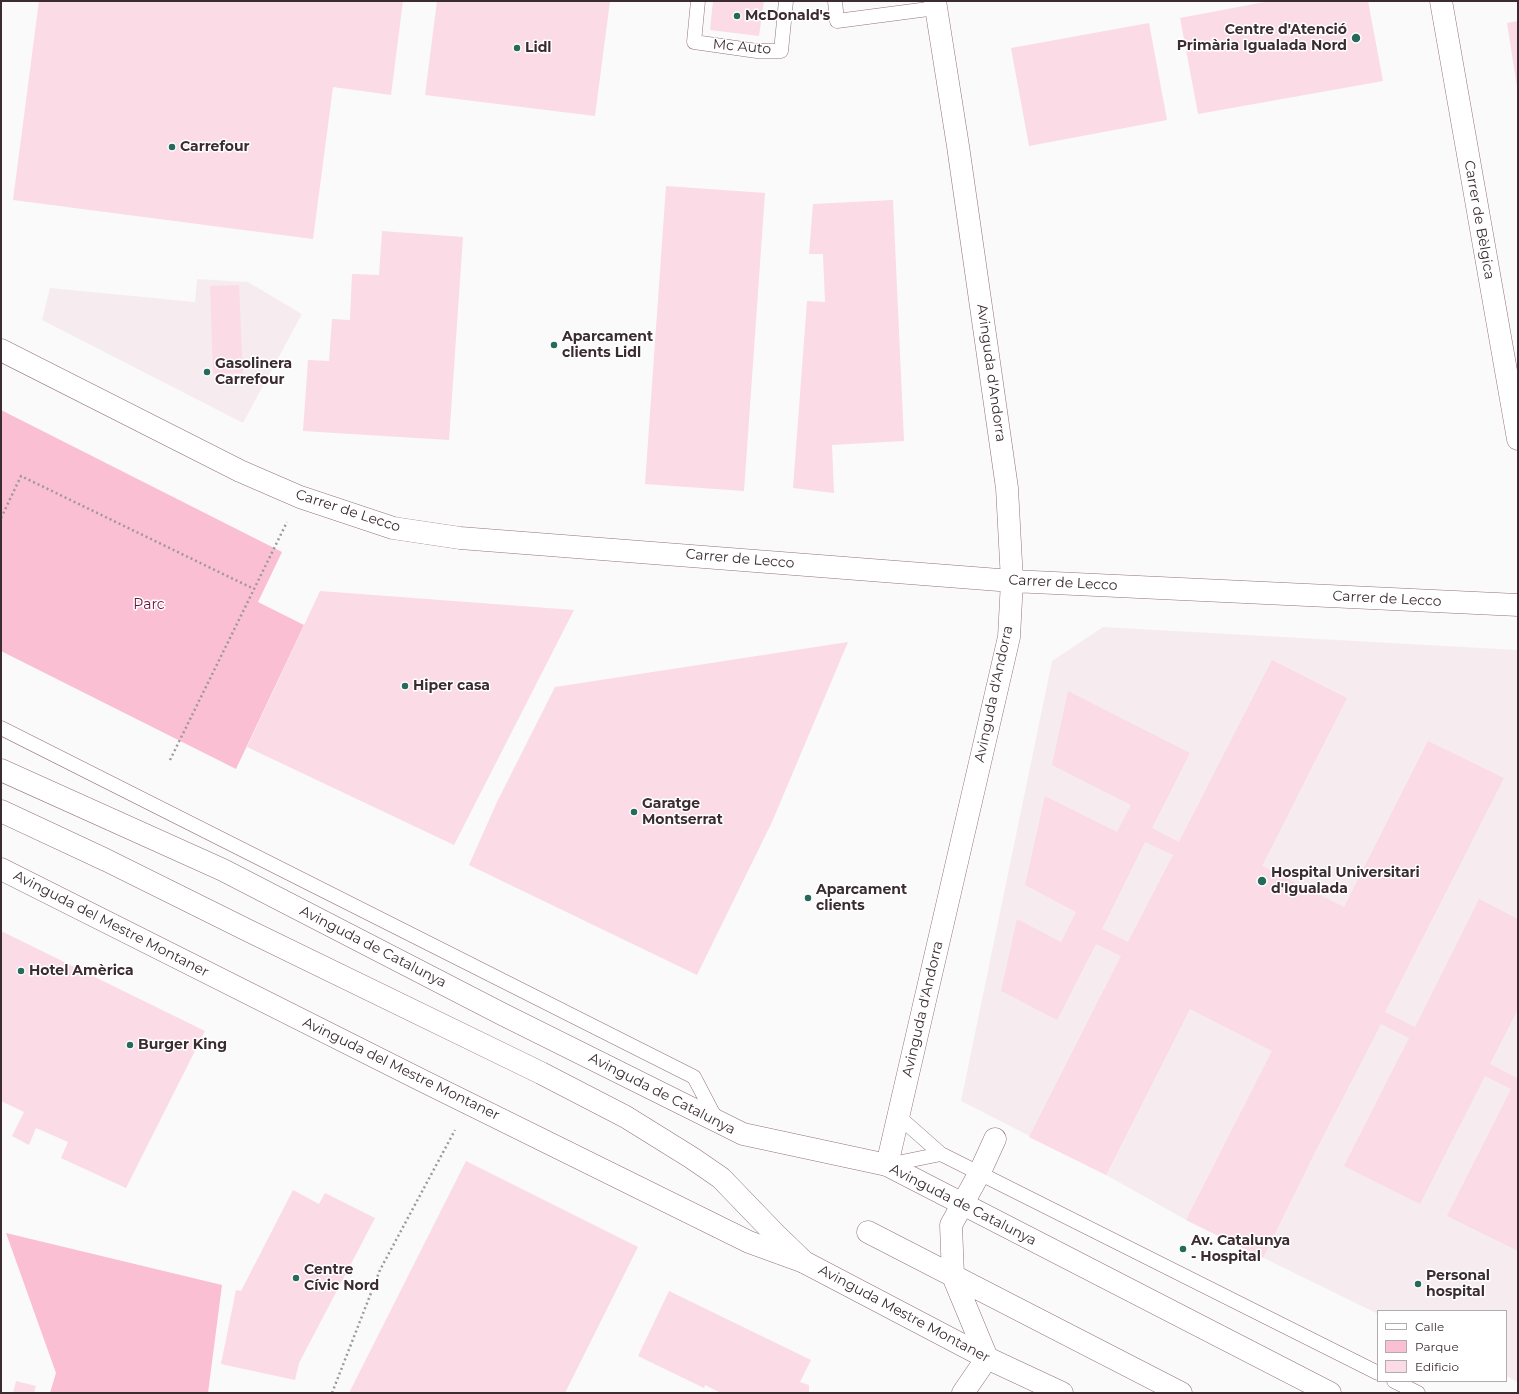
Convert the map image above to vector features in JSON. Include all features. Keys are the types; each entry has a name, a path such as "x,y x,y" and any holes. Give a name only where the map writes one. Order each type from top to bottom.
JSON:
{"street":[{"name":"Carrer de Bèlgica","path":"1440,1 1518,439"},
{"name":"Avinguda d'Andorra","path":"887,1165 1009,637 1012,581 1007,488 936,4"},
{"name":"Carrer de Lecco","path":"1,350 240,471 300,497 393,528 460,538 1012,581 1518,605"},
{"name":"Avinguda de Catalunya","path":"1,770 223,870 502,1014 743,1134 887,1165 1330,1393"},
{"name":"Avinguda Mestre Montaner","path":"1,811 106,860 256,935 540,1073 626,1117 721,1178 804,1262 987,1358 1062,1393"},
{"name":"Avinguda del Mestre Montaner","path":"1,869 421,1080 749,1242 804,1262"},
{"path":"963,1393 987,1358 953,1276 951,1225 980,1174 996,1139"},
{"path":"868,1232 1181,1393"}],"lane":[{"name":"Mc Auto","path":"698,1 694,42 756,51 781,51 786,1"},
{"path":"835,1 837,21 936,4"},
{"path":"1,728 694,1078 718,1121"},
{"path":"898,1116 941,1154 1377,1372"},
{"path":"887,1165 941,1154"},
{"path":"1396,1382 1418,1393"}],"path":[{"path":"1,518 21,476 254,589"},
{"path":"170,760 300,497"},
{"path":"332,1393 380,1270 470,1103"}],"shaded area":[{"name":"Gasolinera Carrefour","path":"197,279 248,282 302,314 243,423 42,320 50,288 195,302"},
{"name":"Hospital Universitari d'Igualada","path":"1103,627 1518,650 1518,1382 1507,1376 1507,1310 1377,1310 1377,1314 1186,1220 1106,1175 961,1101 1052,661"}],"green space":[{"name":"Parc","path":"1,410 282,552 258,602 304,625 236,769 1,651"},
{"path":"6,1233 222,1285 208,1393 50,1393 56,1373"}],"building":[{"name":"Carrefour","path":"39,1 403,1 391,95 333,87 313,239 13,200"},
{"name":"Lidl","path":"437,1 610,1 595,116 425,95"},
{"name":"McDonald's","path":"713,1 764,1 759,36 710,30"},
{"path":"1270,1 1368,1 1383,81 1198,114 1180,18"},
{"path":"1518,21 1518,87 1517,87 1507,23"},
{"path":"1149,23 1167,120 1029,146 1011,48"},
{"path":"666,186 765,193 744,491 645,484"},
{"path":"893,200 904,441 832,445 834,493 793,488 807,301 825,302 823,254 809,254 813,204"},
{"path":"382,231 463,237 449,440 303,431 308,360 329,361 332,319 350,320 352,274 379,275"},
{"path":"239,285 243,373 213,374 210,286"},
{"name":"Hiper casa","path":"320,591 574,610 454,845 247,747"},
{"name":"Garatge Montserrat","path":"848,642 772,822 697,975 469,865 497,802 555,687"},
{"name":"Hospital Universitari d'Igualada","path":"1272,660 1347,698 1262,866 1344,907 1428,741 1504,778 1385,1012 1415,1027 1479,899 1518,919 1518,1009 1490,1064 1517,1078 1518,1076 1518,1251 1447,1216 1511,1089 1485,1076 1420,1204 1344,1166 1409,1038 1381,1024 1315,1152 1263,1258 1186,1220 1272,1051 1190,1009 1106,1175 1029,1137 1121,956 1096,944 1057,1020 1001,991 1017,919 1061,942 1076,912 1025,885 1045,796 1117,832 1131,805 1052,765 1068,691 1190,753 1152,828 1179,842","holes":["1145,842 1173,855 1128,942 1102,929"]},
{"path":"1,931 205,1031 126,1188 61,1158 68,1142 36,1128 29,1145 12,1136 24,1112 1,1101"},
{"path":"466,1161 638,1247 565,1393 349,1393"},
{"name":"Centre Cívic Nord","path":"293,1190 319,1204 325,1193 375,1218 299,1363 295,1380 221,1364 236,1290 241,1291"},
{"path":"669,1291 811,1360 800,1382 809,1385 809,1393 721,1393 705,1385 704,1388 638,1356"},
{"path":"16,1381 36,1386 34,1393 13,1393"}],"place":[{"name":"McDonald's","path":"737,16"},
{"name":"Centre d'Atenció Primària Igualada Nord","path":"1356,38"},
{"name":"Lidl","path":"517,48"},
{"name":"Carrefour","path":"172,147"},
{"name":"Aparcament clients Lidl","path":"554,345"},
{"name":"Gasolinera Carrefour","path":"207,372"},
{"name":"Hiper casa","path":"405,686"},
{"name":"Garatge Montserrat","path":"634,812"},
{"name":"Hospital Universitari d'Igualada","path":"1262,881"},
{"name":"Aparcament clients","path":"808,898"},
{"name":"Hotel Amèrica","path":"21,971"},
{"name":"Burger King","path":"130,1045"},
{"name":"Av. Catalunya - Hospital","path":"1183,1249"},
{"name":"Centre Cívic Nord","path":"296,1278"},
{"name":"Personal hospital","path":"1418,1284"}]}
